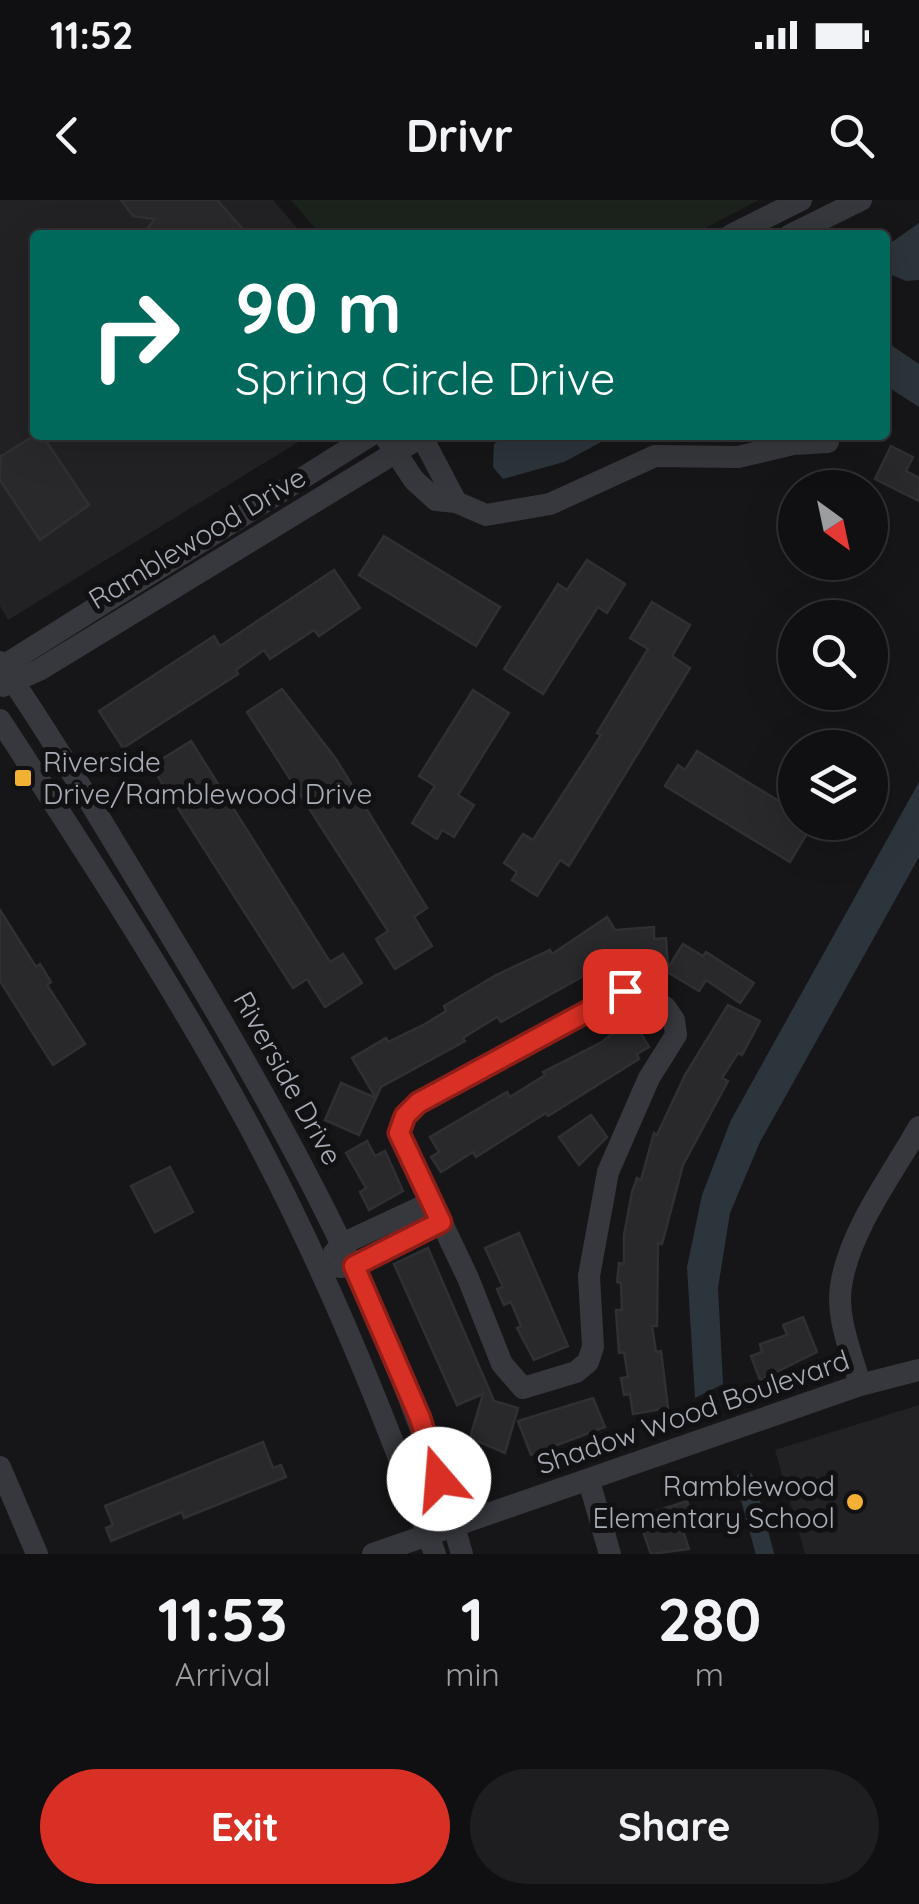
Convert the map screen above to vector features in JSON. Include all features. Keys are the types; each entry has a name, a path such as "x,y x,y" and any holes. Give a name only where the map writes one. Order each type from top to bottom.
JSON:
{"street":[{"path":"741,230 801,200"},
{"path":"801,230 861,200"},
{"name":"Ramblewood Drive","path":"3,673 364,440"},
{"path":"424,440 456,502"},
{"path":"389,444 414,480 436,500 456,502 486,515 550,504 656,456 738,457 793,444 828,442"},
{"name":"Ramblewood Drive","path":"3,673 389,444"},
{"name":"Riverside Drive","path":"3,673 237,1044 354,1266 420,1418 462,1554"},
{"name":"Riverside Drive","path":"0,720 246,1121 320,1268 378,1400 432,1545"},
{"path":"625,991 639,991 666,1007 676,1034 628,1121 608,1172 595,1226 589,1276 593,1348 588,1362 576,1372 523,1388 512,1381 436,1212 399,1133 405,1116 418,1103 625,991"},
{"path":"860,1384 842,1320 840,1288 850,1252 919,1127"},
{"path":"320,1268 342,1244 436,1212"},
{"path":"320,1268 354,1266 436,1212"},
{"name":"Shadow Wood Boulevard","path":"374,1554 432,1545 454,1526 860,1384 919,1370"},
{"path":"0,1466 37,1554"},
{"path":"588,1481 610,1554"}],"shaded area":[{"path":"0,200 273,200 299,230 30,230 30,440 302,440 8,620 0,606"},
{"path":"291,200 759,200 702,230 317,230"},
{"path":"919,223 919,280 906,281 890,274 890,243"},
{"path":"890,344 919,364 919,407 890,388"},
{"path":"501,440 605,440 564,462 503,479 493,467 494,444"},
{"path":"919,782 919,857 760,1142 730,1213 718,1288 723,1384 695,1398 687,1267 702,1195 731,1120"},
{"name":"Ramblewood Elementary School","path":"919,1405 919,1554 805,1554 775,1450"}],"building":[{"path":"121,200 217,200 244,230 146,230 155,219 133,216"},
{"path":"30,438 45,440 89,505 40,540 0,480 0,457"},
{"path":"891,446 913,457 906,471 919,478 919,501 888,486 888,470 879,470"},
{"path":"384,536 500,607 476,646 359,575"},
{"path":"587,560 625,584 607,613 598,607 543,694 504,669 558,584 567,590"},
{"path":"334,570 360,608 319,636 314,630 270,659 264,650 236,670 238,674 123,748 99,711 214,636 220,646"},
{"path":"652,602 690,625 672,656 690,668 569,866 560,860 537,896 512,880 517,872 504,863 523,834 533,840 601,735 597,733 648,649 630,638"},
{"path":"282,689 336,759 427,908 414,917 432,946 395,969 376,939 388,931 247,712"},
{"path":"473,690 509,713 458,795 474,805 454,837 442,830 437,839 412,823 435,786 419,776"},
{"path":"191,741 330,962 343,954 362,983 325,1007 307,979 293,988 151,766"},
{"path":"697,751 778,801 778,840 803,840 790,862 665,786 678,765 685,770"},
{"path":"0,910 36,967 40,964 51,982 47,985 85,1044 53,1065 0,981"},
{"path":"607,917 615,930 654,927 654,939 666,938 668,968 683,944 703,956 706,952 754,983 740,1003 706,980 699,991 659,967 632,969 630,950 501,1022 497,1017 463,1038 465,1041 381,1087 376,1098 352,1058 386,1038 388,1042 425,1024 446,1011 444,1006 496,975 550,950 552,954"},
{"path":"728,1005 760,1021 742,1055 738,1053 722,1078 728,1081 683,1165 662,1244 658,1243 657,1326 652,1326 656,1352 661,1351 668,1408 633,1414 630,1394 624,1395 621,1378 628,1377 624,1352 619,1353 616,1310 622,1310 621,1283 617,1282 619,1263 624,1264 624,1235 632,1192 637,1178 641,1180 654,1133 657,1135 685,1075"},
{"path":"632,1018 649,1047 637,1054 639,1059 548,1116 546,1113 476,1157 473,1152 441,1172 431,1157 439,1152 430,1137 507,1092 510,1097 545,1075 543,1072 602,1042"},
{"path":"341,1083 376,1098 359,1135 325,1120"},
{"path":"591,1115 607,1137 579,1165 559,1137"},
{"path":"367,1141 375,1156 385,1151 403,1191 369,1210 360,1192 366,1188 346,1153"},
{"path":"170,1167 193,1212 155,1232 131,1186"},
{"path":"519,1233 568,1346 534,1360 517,1328 521,1326 511,1302 504,1305 497,1289 503,1287 485,1248"},
{"path":"428,1248 494,1401 518,1408 505,1453 470,1438 483,1394 457,1405 394,1264"},
{"path":"803,1317 817,1352 760,1380 751,1356 762,1352 760,1344 787,1335 783,1325"},
{"path":"593,1398 605,1427 531,1455 518,1421"},
{"path":"263,1442 273,1468 281,1465 286,1477 184,1518 182,1512 111,1541 106,1528 113,1525 105,1506"},
{"path":"687,1501 695,1524 682,1528 689,1549 651,1554 638,1517"}],"waterway":[{"path":"745,1480 765,1554"}],"place":[{"name":"Riverside Drive/Ramblewood Drive","path":"23,778"},
{"name":"Ramblewood Elementary School","path":"855,1502"}],"route":[{"path":"439,1479 420,1418 354,1266 441,1222 399,1133 405,1116 418,1103 625,991"}]}
